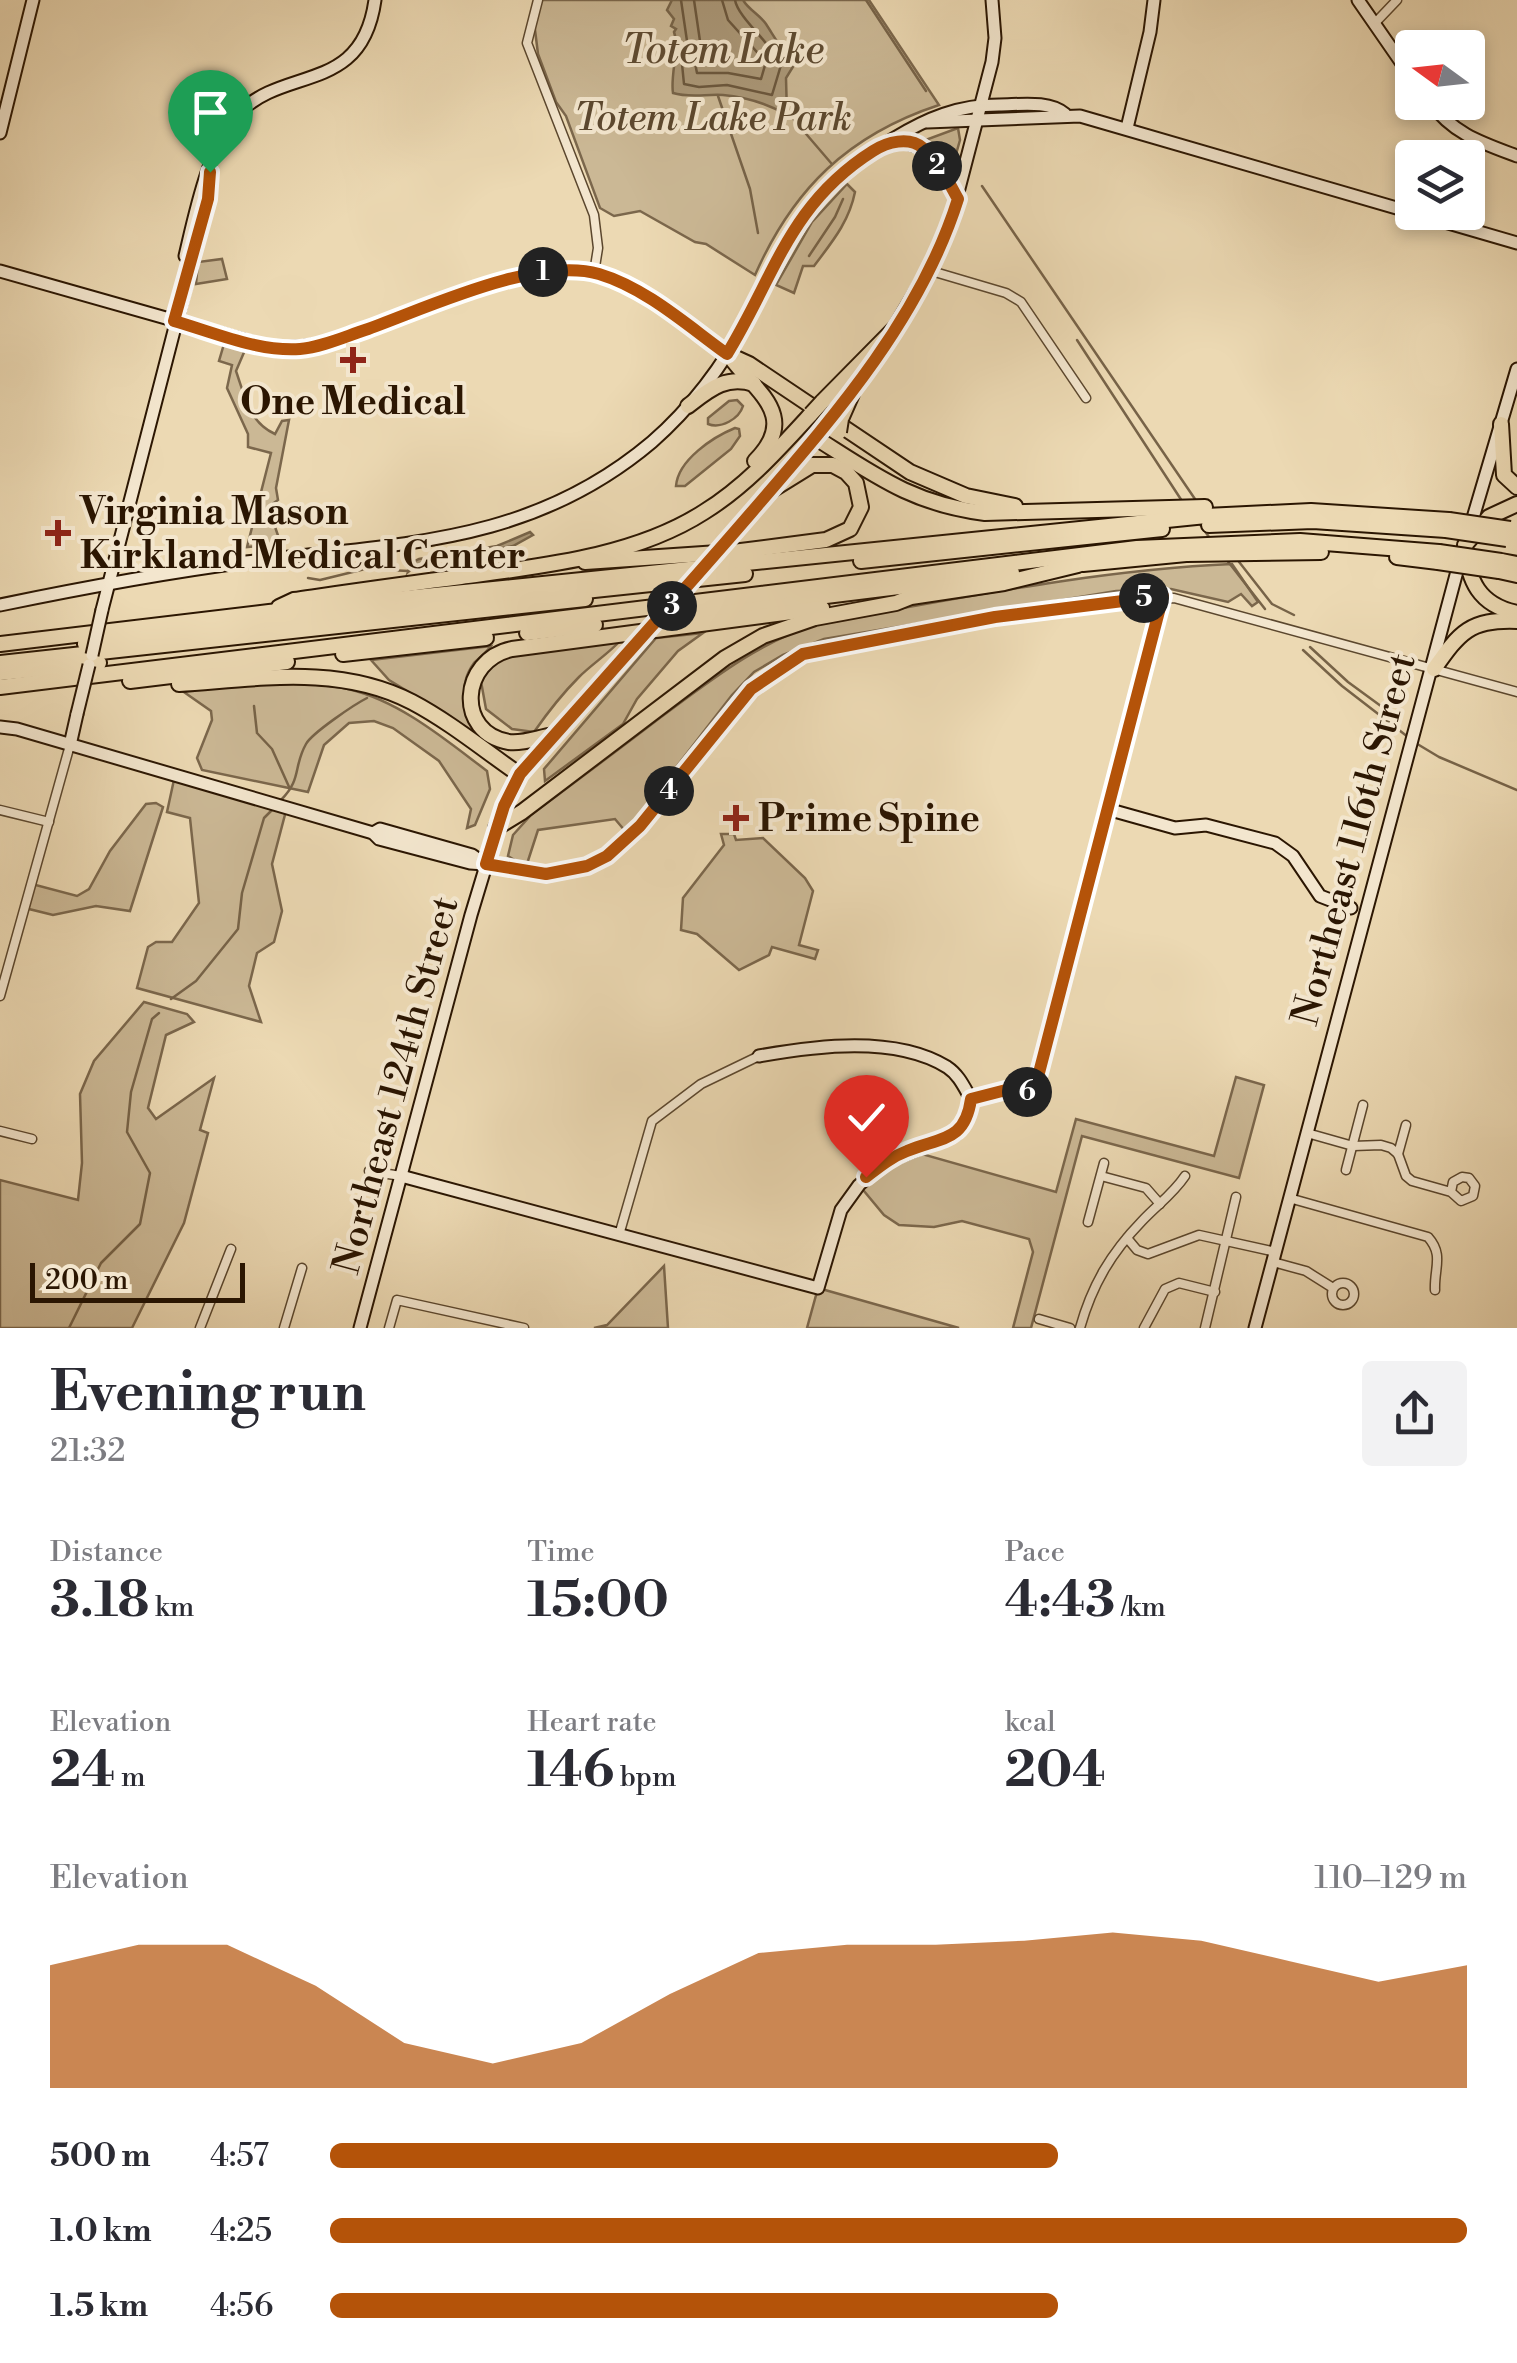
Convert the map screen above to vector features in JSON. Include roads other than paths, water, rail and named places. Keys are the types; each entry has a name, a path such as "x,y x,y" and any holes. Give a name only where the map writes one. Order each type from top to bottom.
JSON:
{"highway":[{"path":"541,566 660,535 702,514 765,464 894,329"},
{"path":"621,547 707,502 761,455 770,442 774,421 770,402 727,354"},
{"path":"727,354 749,364 910,472 966,496 1044,512"},
{"path":"688,406 724,382 743,381 760,388"},
{"path":"852,394 837,422 842,446 858,464"},
{"path":"1501,424 1504,475 1517,487"},
{"path":"816,438 908,494 940,506 985,513 1167,518"},
{"path":"269,612 294,600 541,566 732,552 826,540 844,534 859,515 861,498 856,483 833,465 812,465 770,491"},
{"path":"1517,504 1490,517 1465,545 1468,571 1476,589 1495,606 1517,613"},
{"path":"0,644 1167,518 1255,512 1369,513 1513,535"},
{"path":"0,654 639,586 1167,518 1231,514 1448,525"},
{"path":"0,687 898,576 1182,550 1262,547 1438,557 1500,566 1517,564"},
{"path":"0,696 1182,550"},
{"path":"555,735 518,742 500,740 484,730 473,713 470,694 475,674 486,660 512,649 911,597 1004,583 1078,565"},
{"path":"1500,566 1517,574"},
{"path":"172,651 567,602 639,586"},
{"path":"496,828 724,658 754,641 815,618 896,604 911,597"},
{"path":"0,673 512,616 595,610 613,614"},
{"path":"1434,669 1466,630 1487,622 1517,622"},
{"path":"0,663 90,660"},
{"path":"134,680 161,686 314,677 360,683 422,708 520,774"}],"street":[{"path":"0,132 3,106 33,0"},
{"path":"0,996 70,744 180,300 178,288 198,200 220,140 239,114 266,94 320,76 340,64 363,37 375,0"},
{"path":"538,0 526,43 594,215 598,248 594,273"},
{"path":"852,394 928,270 958,199 993,59 992,0"},
{"path":"1127,128 1154,0"},
{"path":"1358,0 1395,53"},
{"path":"1374,23 1398,0"},
{"path":"0,604 109,582 434,540 536,513 600,480 648,445 688,406 727,354 797,224 838,178 884,144 927,122 980,112 1044,118 1064,114 1127,128 1517,243"},
{"path":"1444,120 1463,135 1517,156"},
{"path":"884,144 908,142 924,148 958,199"},
{"path":"0,271 267,347 306,348 520,276 562,270 594,273 648,298 727,354"},
{"path":"928,270 1006,292 1022,302 1086,398"},
{"name":"Northeast 116th Street","path":"1255,1328 1420,705 1434,669 1436,644 1517,368"},
{"name":"Northeast 124th Street","path":"360,1328 496,828 520,774 816,438 837,422"},
{"path":"971,1099 1006,1090 1034,1092 1163,596"},
{"path":"0,727 292,808 373,832 386,841 470,863 546,874 587,866 607,856 640,826 751,689 803,654 995,617 1163,596 1517,692"},
{"path":"1108,809 1175,828 1206,825 1276,843 1293,856 1320,896 1366,913"},
{"path":"0,810 50,822"},
{"path":"368,1171 400,1176 619,1235 818,1288 842,1210 859,1185 885,1162 956,1134 968,1115 971,1099 949,1068 928,1058 883,1048 834,1044 759,1056 701,1084 652,1122 619,1235"},
{"path":"1346,1170 1362,1106"},
{"path":"1406,1125 1398,1154 1406,1176 1412,1182 1451,1192"},
{"path":"0,1131 32,1139"},
{"path":"1307,1133 1353,1146 1382,1145 1398,1154"},
{"path":"1088,1222 1104,1163"},
{"path":"1100,1176 1146,1188 1160,1204"},
{"path":"1080,1328 1092,1288 1104,1266 1186,1176"},
{"path":"1205,1328 1236,1198"},
{"path":"1289,1198 1428,1238 1439,1257 1434,1290"},
{"path":"1128,1238 1137,1250 1148,1254 1199,1235 1225,1239 1274,1256 1333,1288"},
{"path":"200,1328 231,1249"},
{"path":"284,1328 302,1268"},
{"path":"1144,1328 1160,1295 1174,1285 1214,1292"},
{"path":"388,1328 397,1300 524,1328"},
{"path":"1039,1320 1070,1328"}],"water":[{"name":"Totem Lake","path":"672,0 743,0 764,21 794,65 786,78 787,115 740,97 673,93 676,29 671,26 674,19 667,10"},
{"path":"530,532 533,535 513,546 416,565 408,572 411,563 419,559 497,546"}],"waterway":[{"path":"866,0 926,91"},
{"path":"718,96 750,189 758,233"},
{"path":"789,114 831,163"},
{"path":"982,186 1197,502"},
{"path":"809,256 843,199"},
{"path":"1077,340 1182,501"},
{"path":"1199,523 1209,537"},
{"path":"1236,558 1272,604 1294,615"},
{"path":"1226,559 1265,609"},
{"path":"308,578 320,580 365,569 409,571"},
{"path":"1310,647 1348,682 1400,720"},
{"path":"1303,650 1408,737"},
{"path":"281,800 292,786 310,739 367,698"},
{"path":"254,706 257,733 272,749 290,789"},
{"path":"1414,742 1439,757 1517,790"},
{"path":"171,999 196,981 238,929 242,893 264,818 272,810"},
{"path":"69,1328 101,1263 140,1224 150,1173 127,1132 131,1092 152,1019 159,1013"}],"place":[{"name":"One Medical","path":"353,360"},
{"name":"Virginia Mason Kirkland Medical Center","path":"58,533"},
{"name":"Prime Spine","path":"736,818"}],"park label":[{"name":"Totem Lake Park","path":"713,117"}]}
